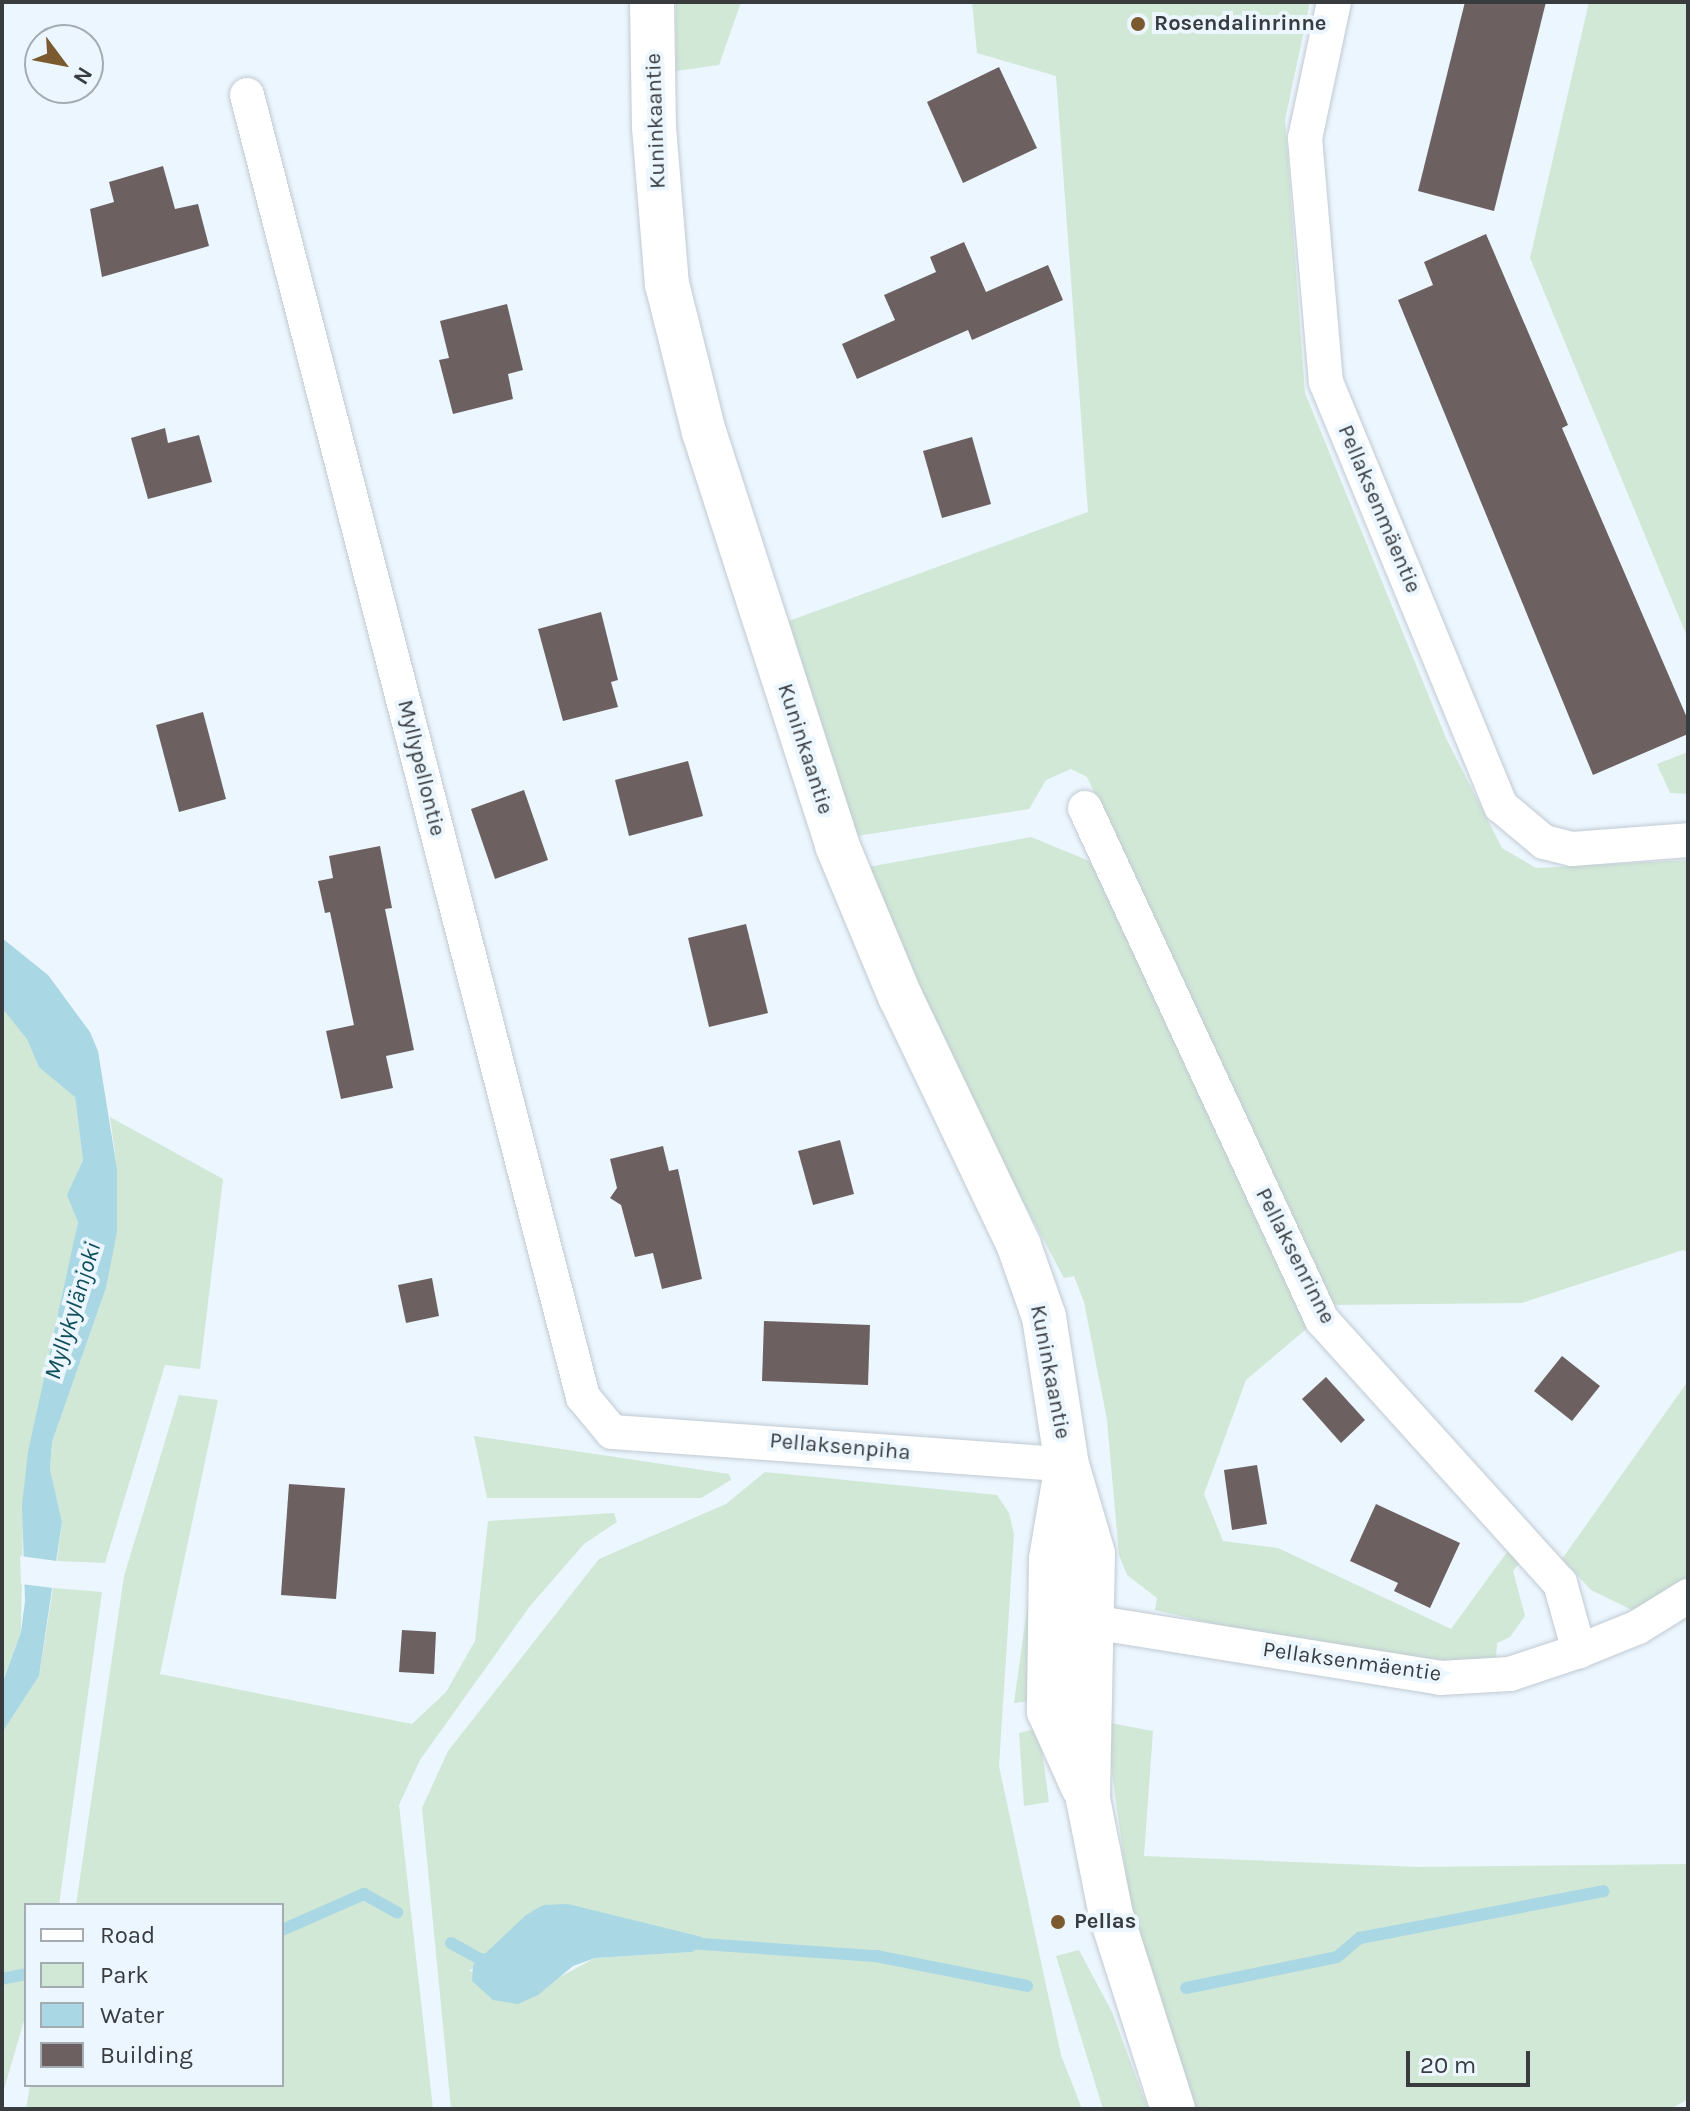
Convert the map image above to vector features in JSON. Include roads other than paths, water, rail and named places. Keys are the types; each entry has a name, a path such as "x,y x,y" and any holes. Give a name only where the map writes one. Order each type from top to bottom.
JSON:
{"main road":[{"name":"Kuninkaantie","path":"652,2 654,127 667,284 704,432 837,845 900,996 1019,1246 1044,1317 1067,1465 1093,1554 1088,1799"},
{"name":"Kuninkaantie","path":"1067,1465 1051,1559 1049,1711 1088,1799 1111,1915 1173,2109"}],"street":[{"name":"Pellaksenmäentie","path":"1334,2 1305,138 1326,382 1501,806 1544,842 1572,849 1688,840"},
{"name":"Myllypellontie","path":"247,95 583,1397 612,1432"},
{"name":"Pellaksenrinne","path":"1085,808 1322,1320 1560,1583 1579,1651"},
{"name":"Pellaksenpiha","path":"612,1432 1067,1465"},
{"name":"Pellaksenmäentie","path":"1050,1618 1093,1618 1440,1678 1510,1674 1638,1627 1688,1596"}],"water":[{"name":"Myllykylänjoki","path":"2,938 48,975 90,1032 98,1051 117,1169 117,1232 106,1288 52,1442 50,1469 62,1522 39,1676 2,1733 2,1684 21,1632 25,1601 22,1505 28,1452 78,1222 67,1195 83,1160 75,1097 39,1067 27,1039 2,1008"},
{"path":"568,1904 702,1937 703,1945 692,1952 595,1958 573,1966 538,1995 518,2004 493,2000 472,1981 473,1965 526,1915 543,1905"}],"waterway":[{"path":"1186,1988 1337,1957 1360,1938 1603,1891"},
{"path":"284,1929 364,1894 397,1912"},
{"path":"451,1943 480,1959 496,1960"},
{"path":"688,1943 876,1956 1027,1986"},
{"path":"2,1979 24,1974"}],"place":[{"name":"Rosendalinrinne","path":"1138,24"},
{"name":"Pellas","path":"1058,1922"}]}
